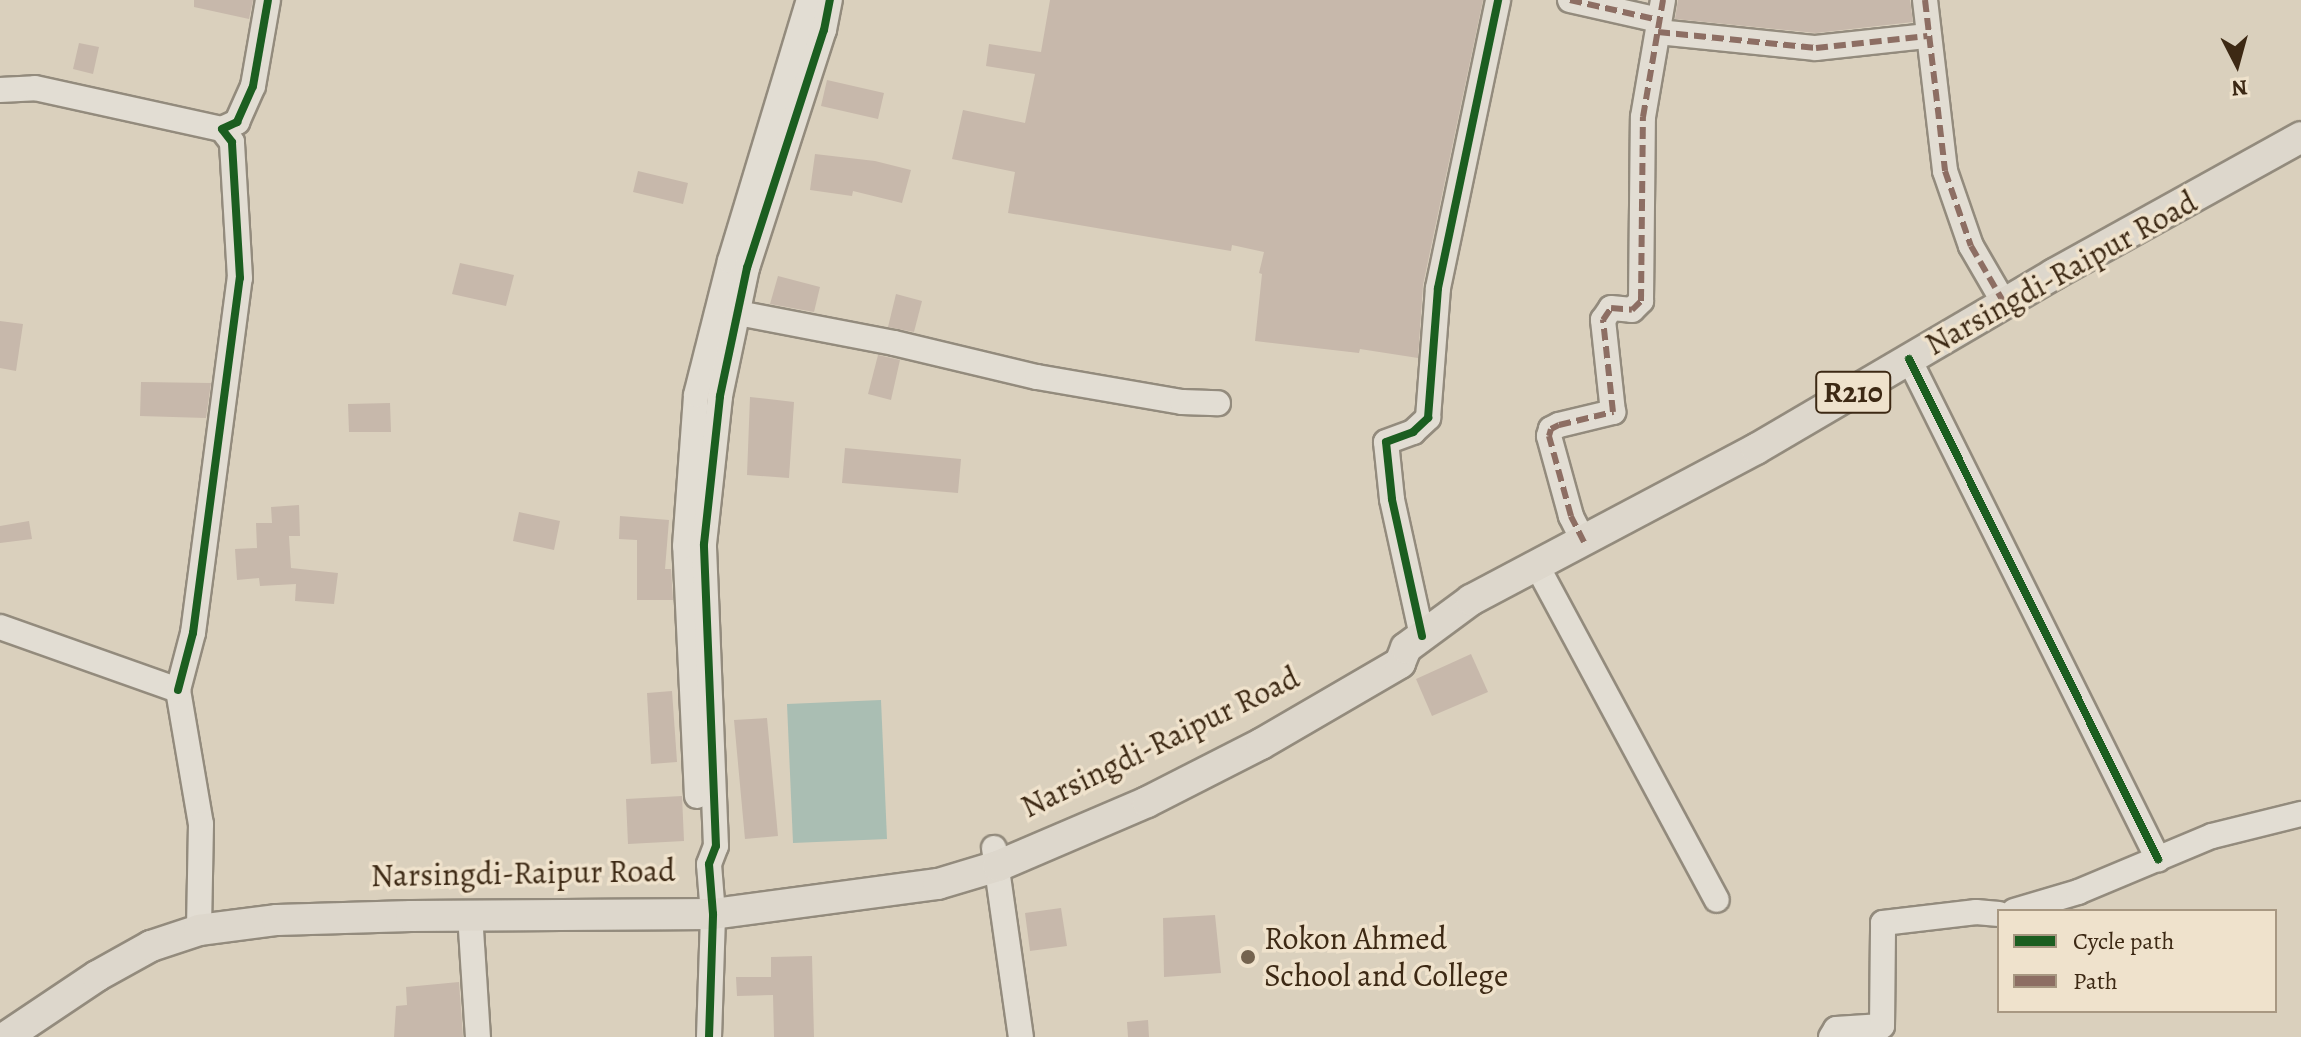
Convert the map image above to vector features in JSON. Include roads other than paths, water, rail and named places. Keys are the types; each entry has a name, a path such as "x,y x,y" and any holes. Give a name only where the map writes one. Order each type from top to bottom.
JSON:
{"main road":[{"name":"Narsingdi-Raipur Road","path":"6,1037 110,969 200,921 712,905 938,884 996,857 1147,802 1261,744 1400,663 1414,642 1471,600 1756,449 2004,303 2301,137"},
{"name":"Narsingdi-Raipur Road","path":"0,1018 144,930 200,921 276,902 365,899 712,905"}],"street":[{"path":"0,90 35,88 222,129 237,122 253,86 268,0"},
{"path":"709,1037 712,905 709,864 701,849 692,744 685,546 696,395 730,261 809,0"},
{"path":"709,864 716,846 704,544 720,396 747,268 824,30 830,0"},
{"path":"1414,642 1386,442 1413,432 1428,418 1438,288 1498,0"},
{"path":"1570,0 1816,48 1927,36"},
{"path":"1925,0 1945,171 1971,246 2004,303"},
{"path":"1584,542 1571,516 1549,436 1551,429 1559,425 1613,412 1603,320 1611,308 1632,310 1641,301 1643,117 1660,17"},
{"path":"200,921 201,824 178,690 198,603 240,278 232,142 222,129"},
{"path":"738,313 894,343 1037,377 1182,402 1218,403"},
{"path":"1909,359 2158,859"},
{"path":"1537,566 1717,900"},
{"path":"0,627 178,690"},
{"path":"2021,909 2078,892 2212,836 2301,814"},
{"path":"996,857 1021,1037"},
{"path":"1831,1037 1836,1029 1882,1026 1883,923 1976,912 1997,914"},
{"path":"470,914 478,1037"}],"place":[{"name":"Rokon Ahmed School and College","path":"1248,957"}]}
